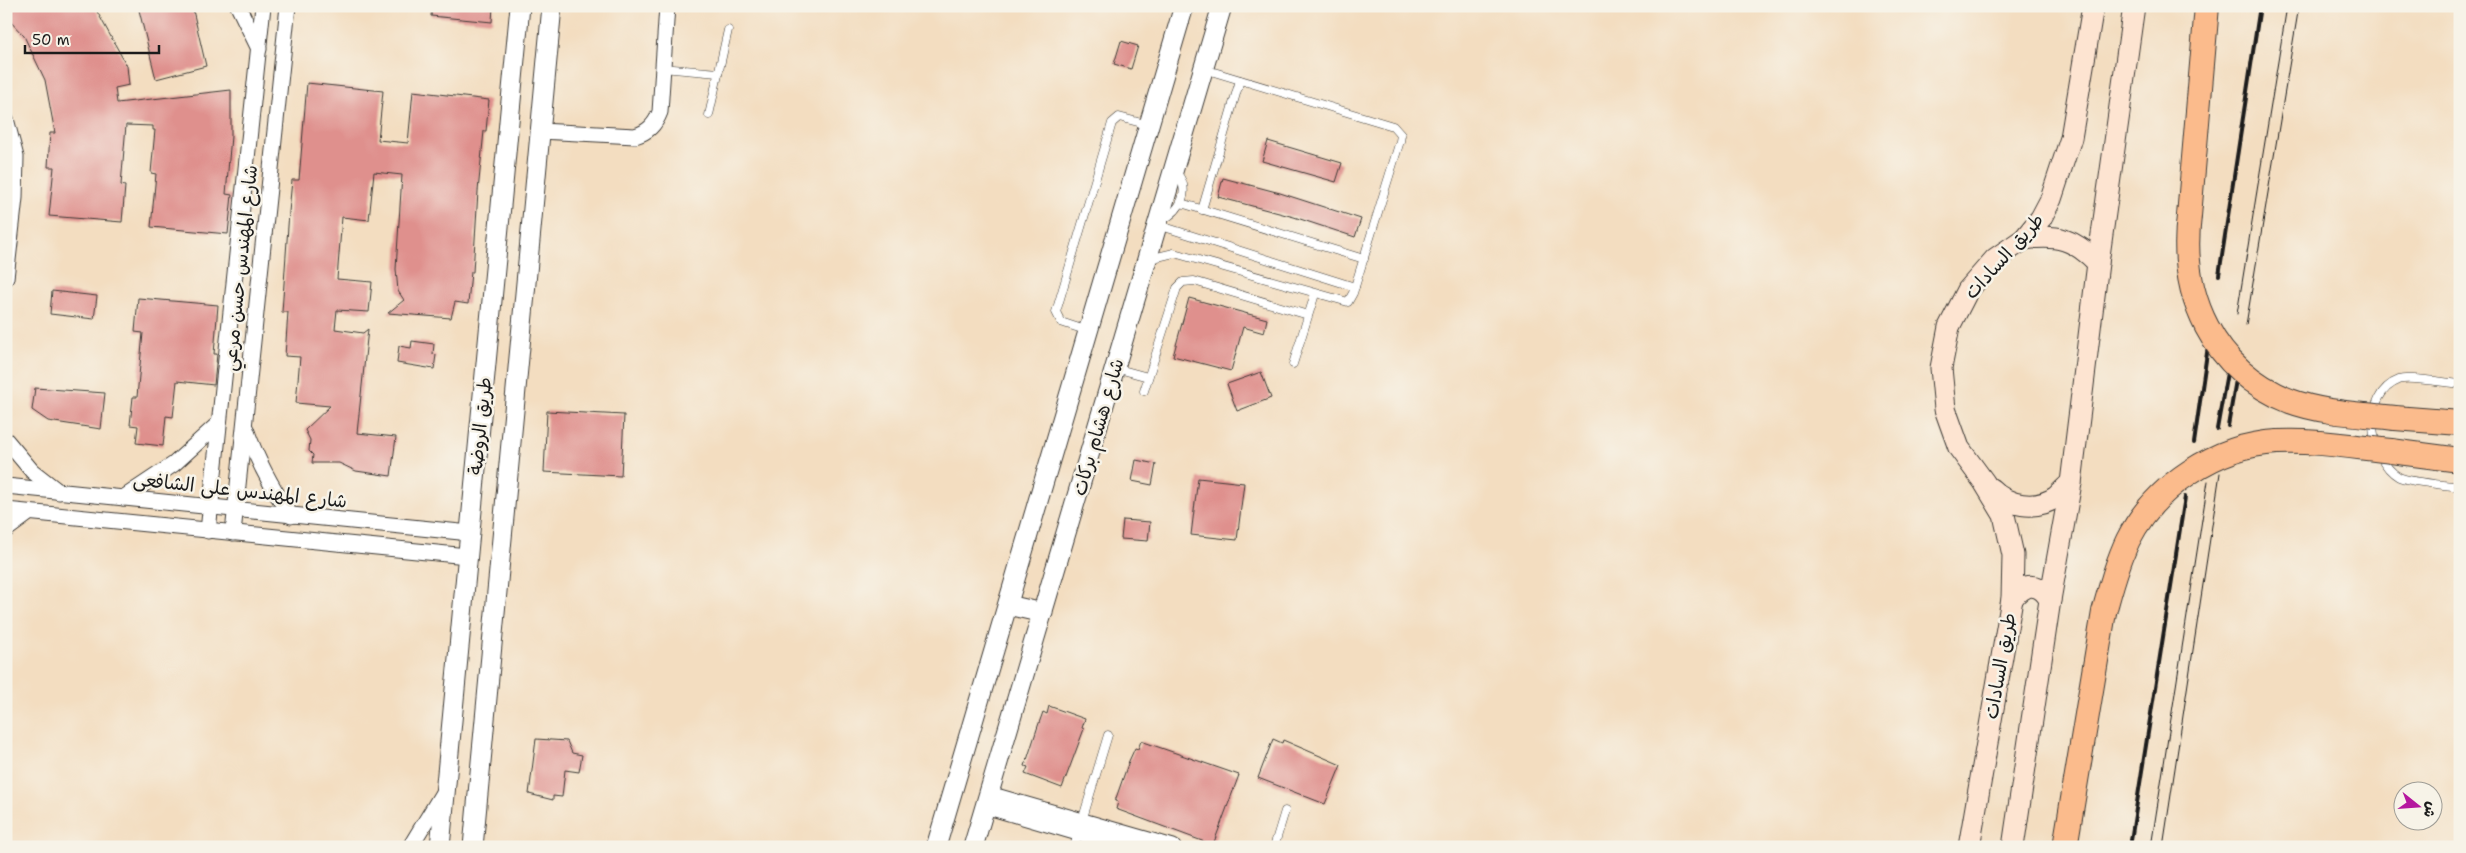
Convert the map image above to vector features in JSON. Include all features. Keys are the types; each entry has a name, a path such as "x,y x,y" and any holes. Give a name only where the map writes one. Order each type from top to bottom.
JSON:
{"main road":[{"name":"طريق السادات","path":"1969,847 2012,599 2013,555 2004,516 1984,482 1959,448 1945,409 1941,368 1949,327 1968,290 1995,259 2024,239 2041,218 2066,158 2075,117 2092,6"},
{"name":"طريق السادات","path":"2013,847 2050,600 2070,483 2098,263 2134,6"},
{"path":"2207,6 2186,258 2194,299 2212,336 2238,368 2260,385 2291,401 2311,407 2395,418 2460,423"},
{"path":"2024,239 2045,236 2065,239 2084,248 2098,263"},
{"path":"2064,847 2104,612 2118,562 2129,538 2143,516 2160,496 2180,479 2202,465 2250,446 2275,442 2301,441 2460,460"},
{"path":"1984,482 1998,496 2016,505 2037,505 2056,497 2070,483"},
{"path":"2012,599 2018,590 2026,586 2037,586 2045,592 2050,600"}],"street":[{"path":"238,6 259,49"},
{"name":"شارع المهندس حسن مرعي","path":"208,531 263,6"},
{"name":"شارع المهندس حسن مرعي","path":"233,533 288,6"},
{"name":"طريق الروضة","path":"440,847 520,6"},
{"name":"طريق الروضة","path":"473,847 552,6"},
{"path":"540,131 627,136 642,134 648,130 657,119 667,6"},
{"name":"شارع هشام بركات","path":"936,847 1184,6"},
{"name":"شارع هشام بركات","path":"973,847 1222,6"},
{"path":"6,120 16,157 15,198 6,278"},
{"path":"503,191 509,198 518,200 527,199 534,194"},
{"path":"495,273 503,265 512,263 521,266 527,272"},
{"path":"123,498 174,464 220,423"},
{"path":"244,424 272,488 291,516"},
{"path":"6,440 32,471 59,492"},
{"name":"شارع المهندس على الشافعى","path":"6,486 470,533"},
{"path":"6,510 468,556"},
{"path":"6,530 29,512"},
{"path":"1008,605 1043,613"},
{"path":"410,847 445,788"},
{"path":"987,800 1078,834 1126,847"},
{"path":"1078,834 1173,847"}],"lane":[{"path":"709,115 728,30"},
{"path":"662,68 718,73"},
{"path":"1147,260 1174,253 1348,302 1355,287 1400,141 1401,135 1393,126 1204,69"},
{"path":"1202,210 1240,80"},
{"path":"1088,331 1061,322 1056,312 1112,123 1119,117 1149,125"},
{"path":"1158,224 1175,212 1181,204 1184,184 1174,169"},
{"path":"1181,204 1364,259"},
{"path":"1158,224 1355,287"},
{"path":"1144,391 1177,288 1183,282 1194,281 1308,315"},
{"path":"1293,364 1315,294"},
{"path":"1115,368 1148,378"},
{"path":"2460,384 2400,379 2387,386 2381,396 2374,417 2373,428 2374,440 2384,461 2400,478 2460,487"},
{"path":"1078,834 1108,735"},
{"path":"1274,847 1285,811"}],"building":[{"path":"6,6 94,6 127,66 129,85 115,88 117,103 231,90 231,136 226,194 232,195 228,234 151,227 156,174 151,173 155,130 153,130 153,126 126,125 121,185 125,186 122,222 49,216 54,167 48,167 50,133 55,133 45,80 24,36 6,17"},
{"path":"138,6 192,6 206,66 156,79"},
{"path":"432,6 493,6 492,22 431,16"},
{"path":"1121,41 1138,46 1131,69 1114,64"},
{"path":"307,83 383,91 378,140 408,143 413,91 489,100 486,131 484,131 473,272 471,272 468,304 455,302 451,318 388,313 404,300 398,291 396,269 402,175 374,172 369,220 342,217 337,279 372,282 369,312 337,310 335,329 363,333 368,329 357,433 396,437 391,476 356,471 339,463 312,463 313,455 309,451 310,440 305,430 330,406 296,403 300,357 285,356 288,312 282,312 289,212 292,180 299,180"},
{"path":"1268,141 1342,163 1336,182 1262,161"},
{"path":"1223,178 1280,193 1361,219 1355,237 1294,217 1218,197"},
{"path":"52,291 97,296 94,319 50,314"},
{"path":"138,298 218,305 214,354 217,354 214,385 177,381 173,417 166,416 163,446 136,443 138,426 130,425 133,397 137,397 143,333 135,332"},
{"path":"1189,298 1267,319 1264,333 1243,327 1231,371 1173,356"},
{"path":"412,341 434,344 433,354 436,355 434,369 397,363 399,346 411,348"},
{"path":"1261,372 1271,398 1237,411 1227,384"},
{"path":"35,388 105,393 101,429 48,421 32,410"},
{"path":"547,411 624,415 621,476 544,472"},
{"path":"1136,460 1156,464 1152,485 1132,481"},
{"path":"1198,478 1244,483 1237,540 1191,535"},
{"path":"1123,520 1150,522 1148,541 1121,539"},
{"path":"1049,706 1085,719 1082,728 1084,729 1062,788 1025,774 1028,767 1025,766 1038,726 1043,712 1047,714"},
{"path":"536,739 567,741 572,753 582,755 579,772 565,770 562,797 553,796 553,800 529,794"},
{"path":"1273,739 1282,743 1283,740 1341,765 1325,804 1258,778"},
{"path":"1141,741 1239,775 1213,845 1116,809 1118,802 1115,801 1129,761 1135,748 1138,749"}],"tram line":[{"path":"2237,314 2287,6"},
{"path":"2246,325 2299,6"},
{"path":"2163,847 2220,473"},
{"path":"2151,847 2208,481"}],"railway":[{"path":"2219,275 2260,6"},
{"path":"2194,443 2208,346"},
{"path":"2217,429 2228,367"},
{"path":"2228,426 2237,374"},
{"path":"2130,847 2185,497"}]}
